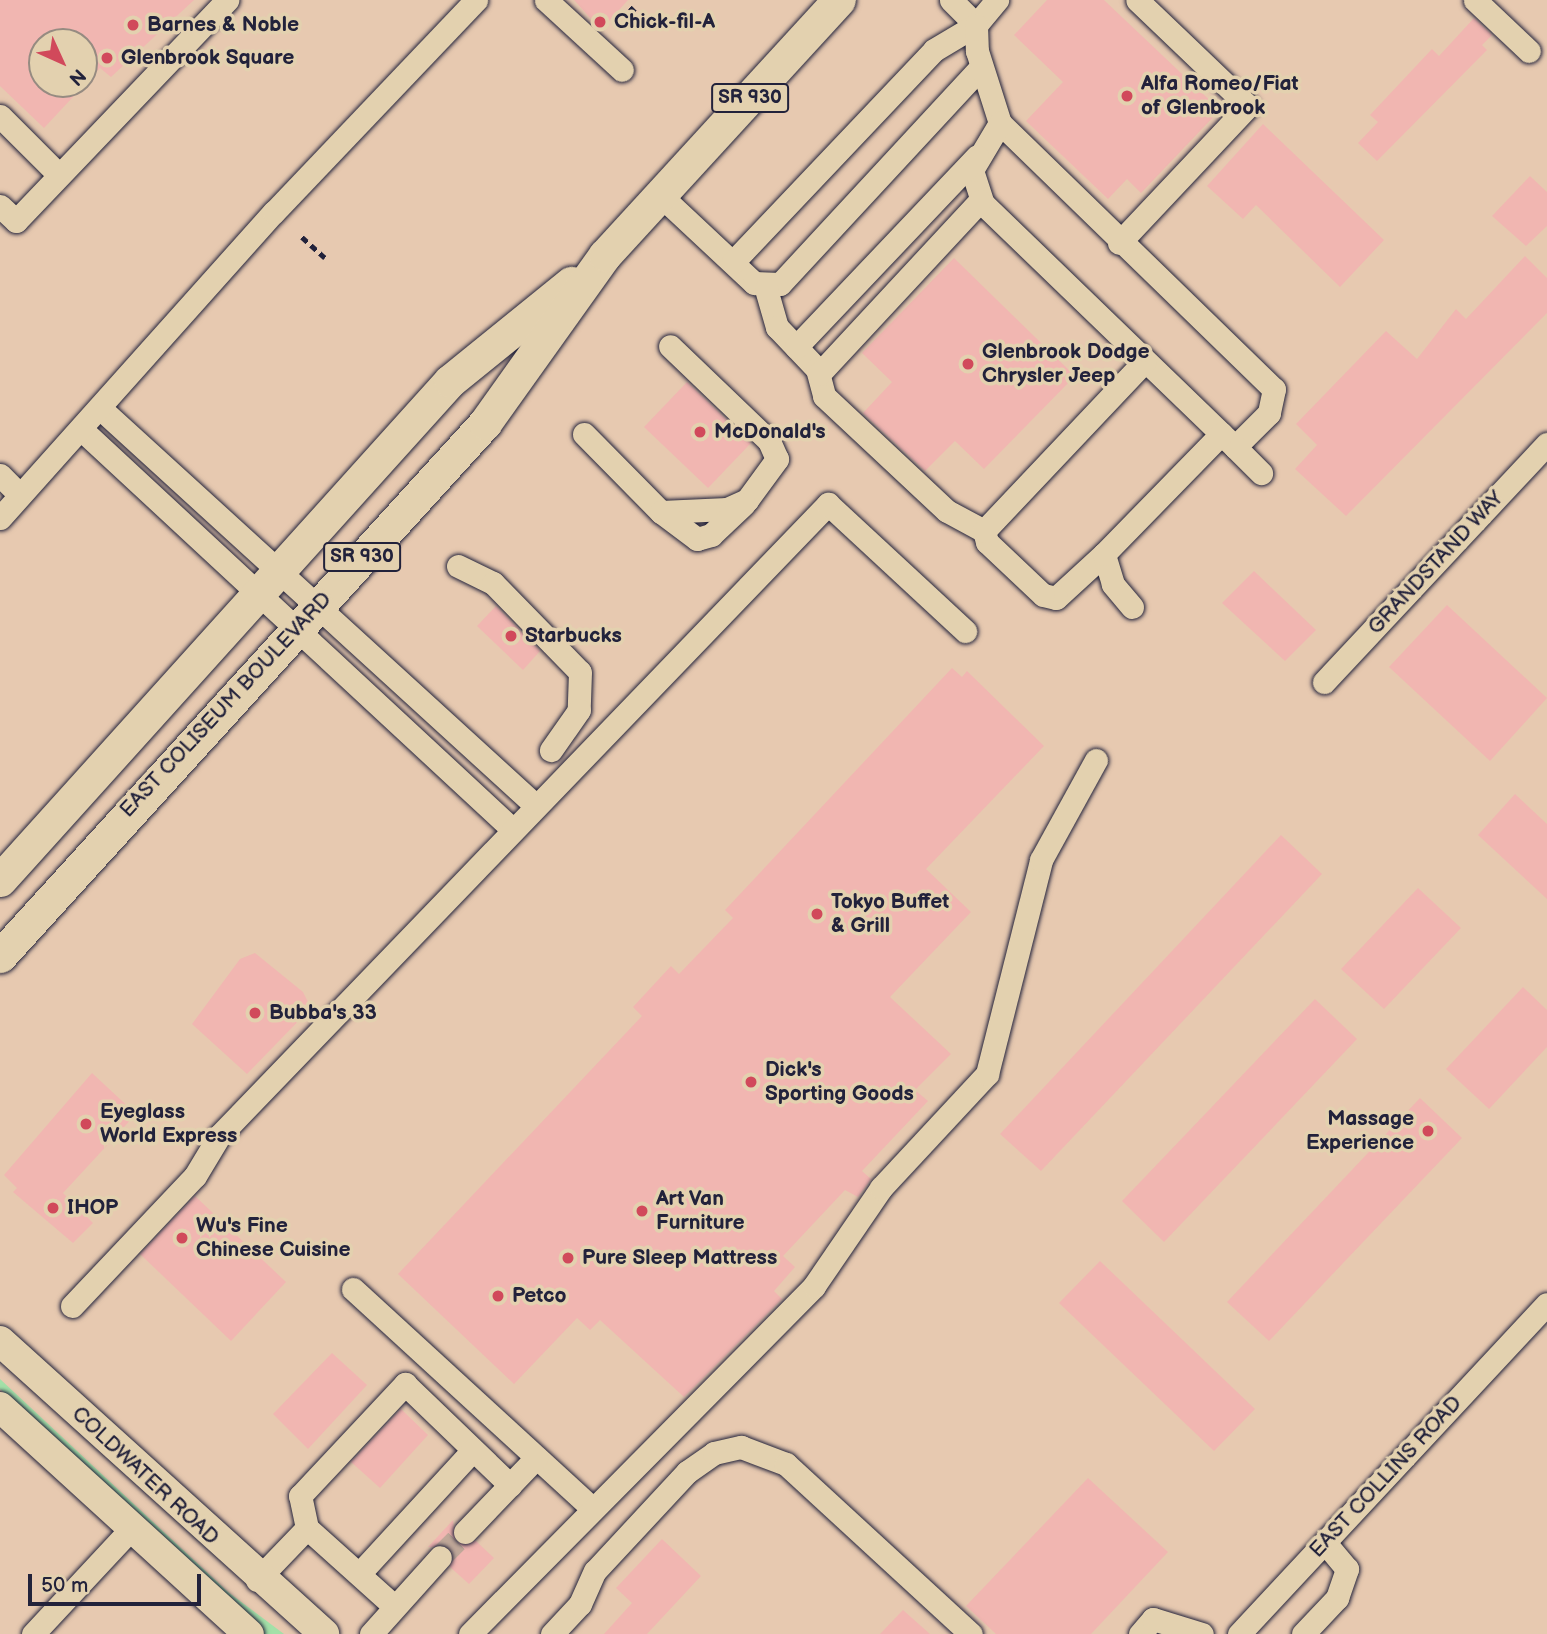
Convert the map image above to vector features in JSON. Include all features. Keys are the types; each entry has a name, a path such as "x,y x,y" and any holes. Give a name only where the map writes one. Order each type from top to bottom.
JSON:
{"highway":[{"name":"EAST COLISEUM BOULEVARD","path":"0,956 485,423 605,254 839,0"},
{"name":"EAST COLISEUM BOULEVARD","path":"0,880 265,582 450,381 605,254"}],"main road":[{"name":"COLDWATER ROAD","path":"0,1341 257,1580 324,1634"},
{"path":"0,1407 249,1634"}],"street":[{"path":"0,206 16,221 227,0"},
{"path":"0,518 101,409 274,212 476,0"},
{"path":"546,0 622,70"},
{"path":"951,0 976,25 981,67 1000,123 1119,243 1274,389 1269,413 1228,441 1056,598 1043,595 987,542 984,531"},
{"path":"733,262 934,50 976,25 998,0"},
{"path":"1119,243 1248,106 1137,0"},
{"path":"1475,0 1529,51"},
{"path":"766,289 780,284 981,67"},
{"path":"0,116 59,174"},
{"path":"796,347 979,154 1000,123"},
{"path":"979,154 972,185 980,201 1261,472"},
{"path":"660,195 766,289 777,327 819,374 824,396 962,523 984,531"},
{"path":"819,374 980,201"},
{"path":"584,434 661,512 727,509 747,500 777,459 769,442 670,346"},
{"path":"984,531 1145,361"},
{"path":"101,409 265,582 306,618 511,828"},
{"path":"82,430 534,804"},
{"name":"GRANDSTAND WAY","path":"1324,682 1547,444"},
{"path":"0,475 20,495"},
{"path":"72,1306 195,1176 219,1136 617,719 641,705 828,504 965,631"},
{"path":"1104,554 1113,584 1132,607"},
{"path":"458,566 493,583 580,672 579,710 551,750"},
{"path":"470,1634 592,1508 678,1429 814,1286 881,1188 987,1074 1041,860 1096,760"},
{"path":"353,1289 592,1508"},
{"name":"EAST COLLINS ROAD","path":"1239,1634 1542,1319"},
{"path":"394,1606 307,1528 300,1496 405,1384 510,1485"},
{"path":"552,1634 580,1604 595,1570 687,1472 714,1453 741,1447 786,1464 971,1634"},
{"path":"359,1574 473,1450"},
{"path":"465,1531 536,1458"},
{"path":"33,1634 132,1528"},
{"path":"257,1580 307,1528"},
{"path":"1303,1634 1338,1598 1348,1569 1325,1542"},
{"path":"371,1634 440,1558"},
{"path":"1140,1634 1153,1619 1202,1634"}],"path":[{"path":"630,7 644,21"},
{"path":"302,237 325,258"}],"green space":[{"path":"0,1379 228,1592 284,1634 262,1634 223,1599 0,1389"}],"building":[{"name":"Glenbrook Square","path":"0,0 194,0 111,77 100,68 98,70 98,28 28,28 28,98 72,98 44,128 0,86"},
{"name":"Chick-fil-A","path":"574,0 628,0 601,30"},
{"name":"Alfa Romeo/Fiat of Glenbrook","path":"1047,0 1104,0 1220,110 1141,193 1127,179 1108,199 1026,121 1063,82 1014,35"},
{"path":"1474,18 1492,35 1482,45 1487,50 1377,161 1358,143 1378,122 1370,115 1432,49 1439,56"},
{"path":"1263,124 1384,240 1340,287 1256,205 1243,219 1207,186"},
{"path":"1530,176 1547,192 1547,226 1526,246 1492,216"},
{"path":"1525,256 1547,278 1547,313 1346,516 1295,469 1317,445 1296,424 1386,331 1417,359 1456,309 1466,319"},
{"name":"Glenbrook Dodge Chrysler Jeep","path":"954,258 1075,376 984,469 955,441 925,471 863,413 892,382 862,353"},
{"name":"McDonald's","path":"687,382 751,443 708,488 644,427"},
{"path":"1254,571 1316,630 1285,661 1222,603"},
{"path":"1447,605 1547,698 1490,761 1389,667"},
{"name":"Starbucks","path":"496,606 540,651 523,670 477,626"},
{"path":"952,668 962,677 967,671 1044,746 926,869 971,912 890,997 951,1054 915,1090 928,1101 862,1171 871,1179 858,1197 845,1190 783,1256 795,1267 774,1291 782,1299 684,1397 600,1320 590,1330 577,1318 514,1384 398,1274 642,1016 633,1007 671,966 679,974 733,918 725,910"},
{"path":"1515,794 1547,824 1547,899 1478,835"},
{"path":"1281,835 1322,874 1041,1171 1000,1134"},
{"path":"1418,888 1461,928 1384,1009 1341,969"},
{"name":"Bubba's 33","path":"255,953 303,992 311,1008 247,1074 192,1024 240,959"},
{"path":"1523,987 1547,1010 1547,1047 1489,1109 1446,1069"},
{"path":"1315,999 1357,1039 1164,1242 1122,1201"},
{"path":"92,1073 136,1114 63,1193 93,1223 73,1243 13,1192 17,1188 4,1175"},
{"path":"1420,1098 1462,1138 1269,1341 1227,1302"},
{"path":"195,1196 286,1282 231,1341 140,1254"},
{"path":"1100,1261 1255,1409 1214,1451 1059,1303"},
{"path":"332,1353 367,1385 308,1449 273,1414"},
{"path":"401,1409 428,1435 380,1488 351,1462"},
{"path":"1088,1478 1168,1552 1091,1634 996,1634 966,1606"},
{"path":"453,1520 456,1543 476,1541 494,1558 469,1584 450,1567 450,1547 428,1547"},
{"path":"662,1539 701,1576 647,1634 604,1634 632,1603 616,1588"},
{"path":"903,1610 930,1634 880,1634"}],"tunnel":[{"path":"440,1557 465,1532"}],"place":[{"name":"Chick-fil-A","path":"600,22"},
{"name":"Barnes & Noble","path":"133,25"},
{"name":"Glenbrook Square","path":"107,58"},
{"name":"Alfa Romeo/Fiat of Glenbrook","path":"1127,96"},
{"name":"Glenbrook Dodge Chrysler Jeep","path":"968,364"},
{"name":"McDonald's","path":"700,432"},
{"name":"Starbucks","path":"511,636"},
{"name":"Tokyo Buffet & Grill","path":"817,914"},
{"name":"Bubba's 33","path":"255,1013"},
{"name":"Dick's Sporting Goods","path":"751,1082"},
{"name":"Eyeglass World Express","path":"86,1124"},
{"name":"Massage Experience","path":"1428,1131"},
{"name":"IHOP","path":"53,1208"},
{"name":"Art Van Furniture","path":"642,1211"},
{"name":"Wu's Fine Chinese Cuisine","path":"182,1238"},
{"name":"Pure Sleep Mattress","path":"568,1258"},
{"name":"Petco","path":"498,1296"}]}
